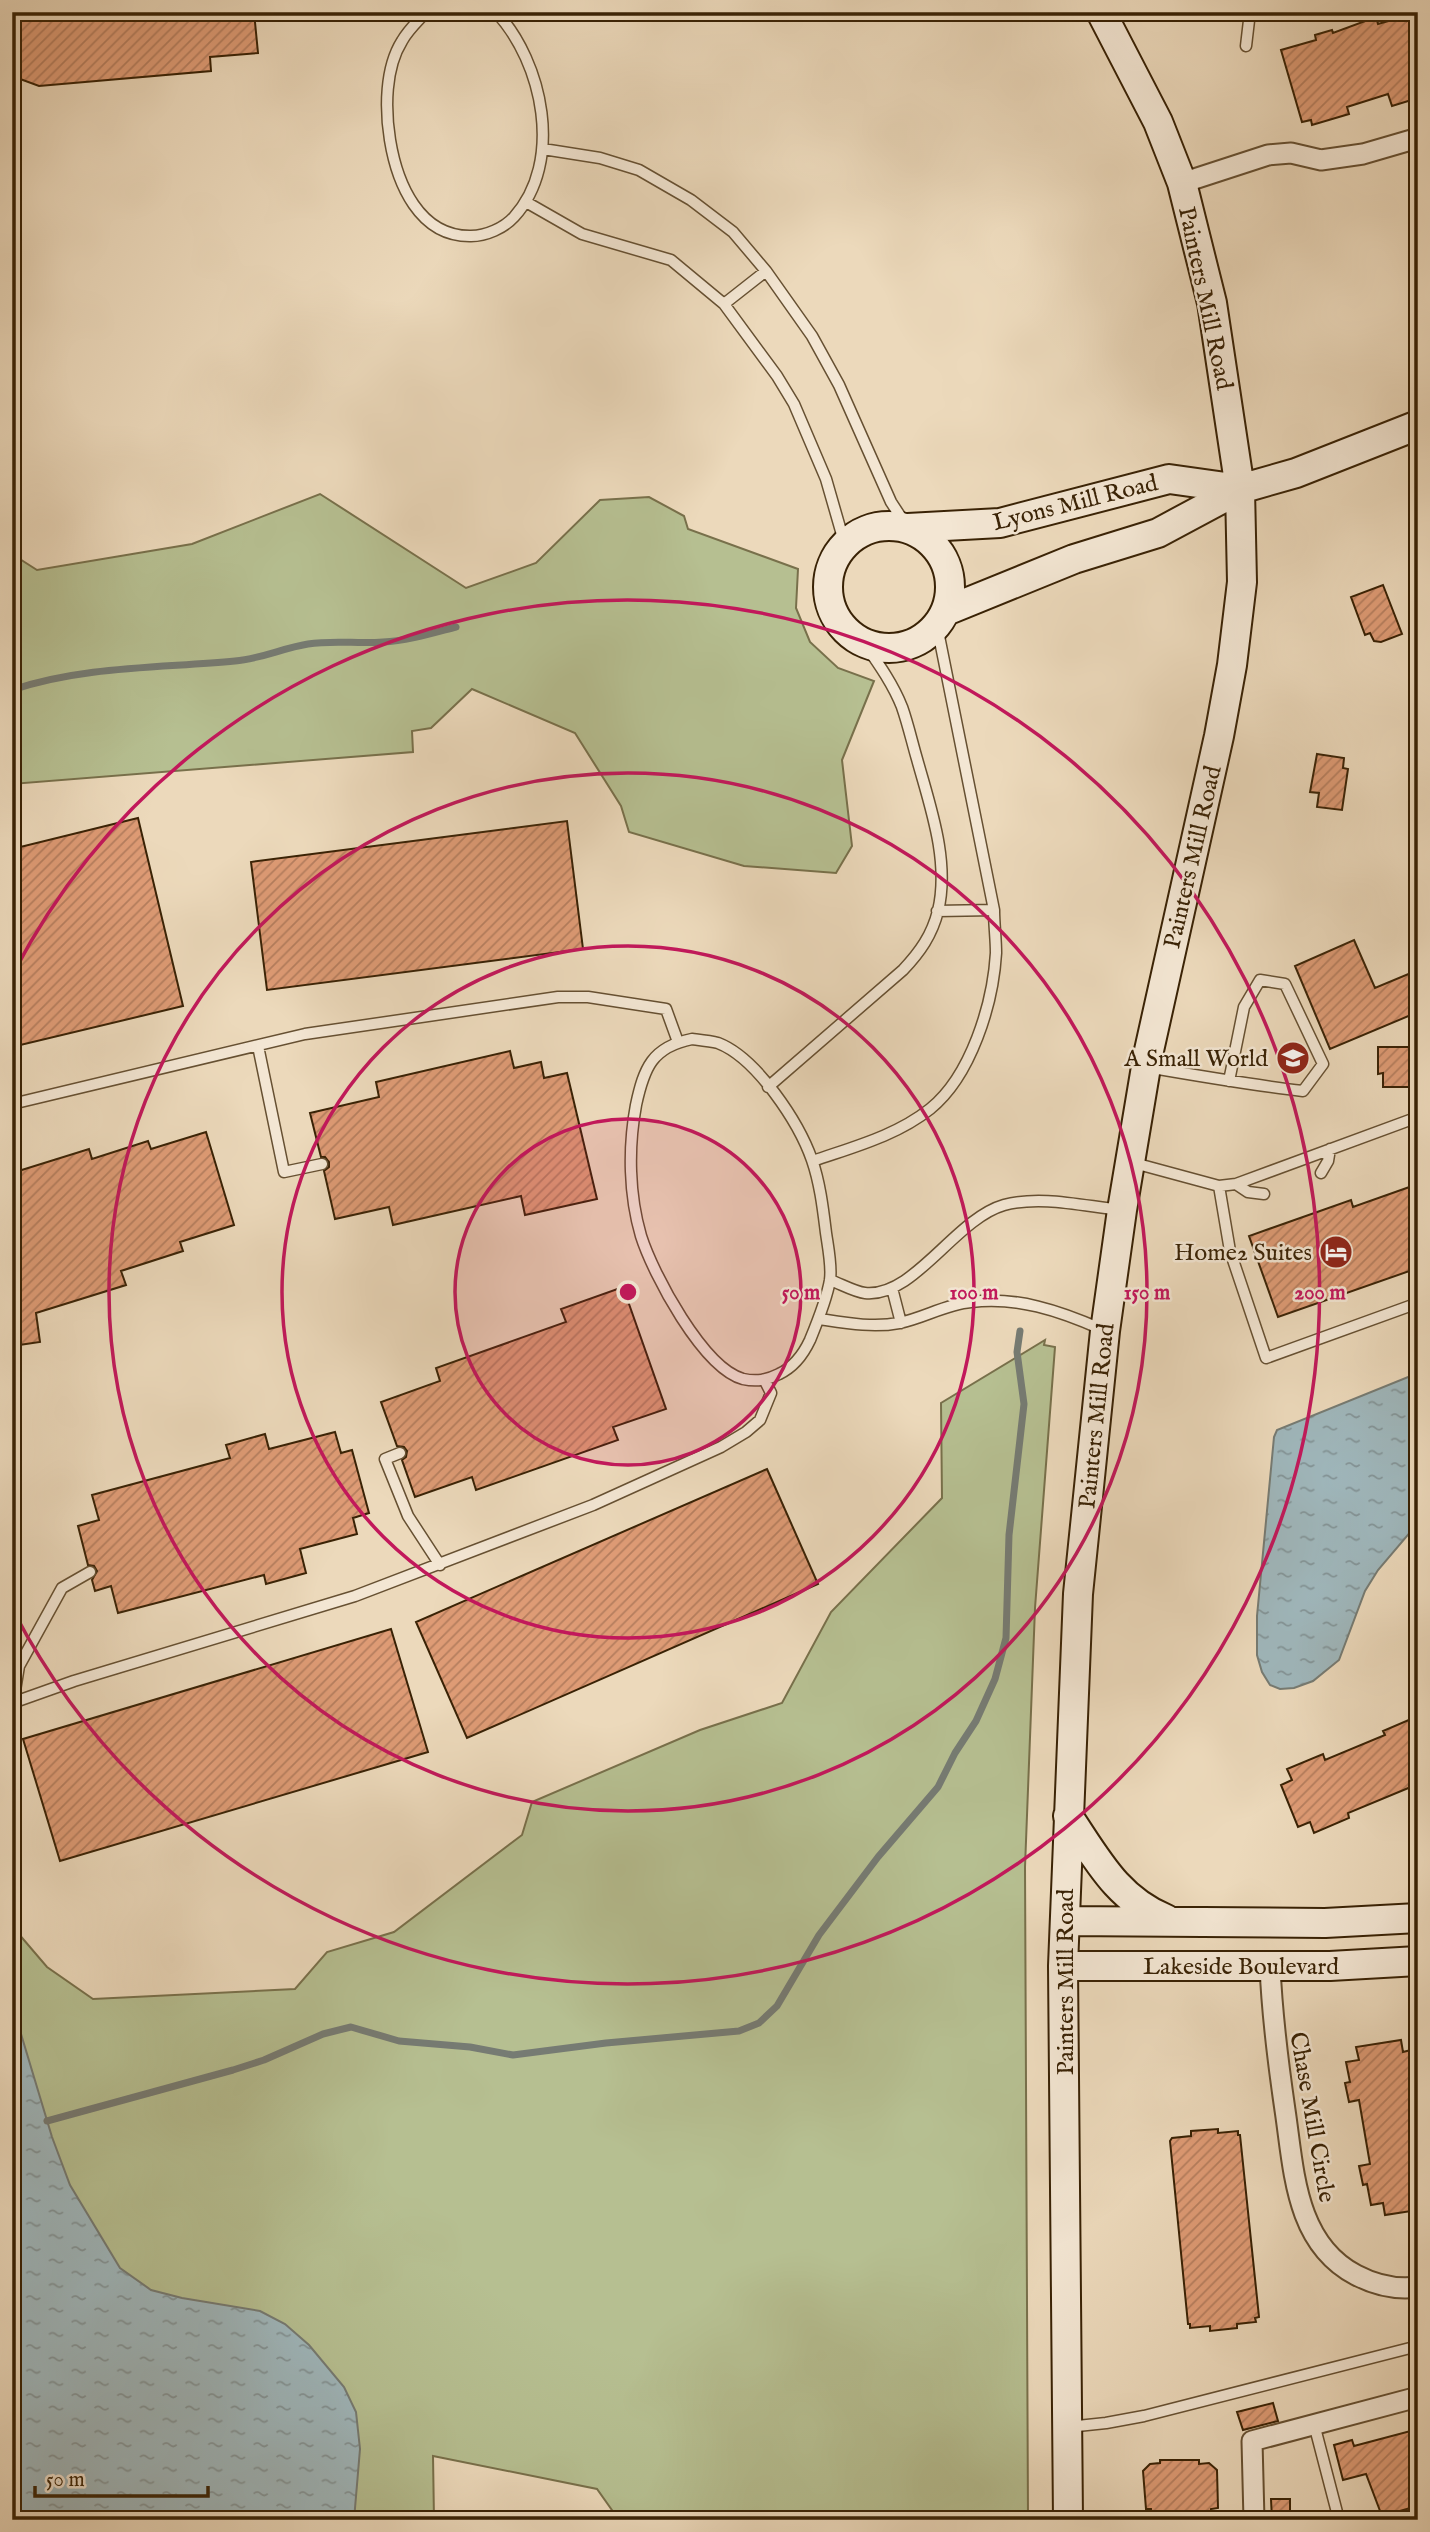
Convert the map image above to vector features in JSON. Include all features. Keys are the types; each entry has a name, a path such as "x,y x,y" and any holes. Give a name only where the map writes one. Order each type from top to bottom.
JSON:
{"main road":[{"name":"Painters Mill Road","path":"1068,2520 1063,1966 1078,1594 1105,1331 1122,1210 1146,1067 1172,940 1201,824 1232,665 1242,582 1240,489 1212,303 1182,183 1158,122 1101,12"},
{"name":"Lyons Mill Road","path":"864,643 891,649 917,642 942,618 1074,559 1158,533 1240,489 1299,472 1418,425"},
{"name":"Lyons Mill Road","path":"845,545 855,536 876,527 1000,523 1169,479 1240,489"},
{"path":"908,528 924,536 943,557 951,585 942,618"},
{"path":"845,545 832,565 829,599 837,620 844,629 864,643"},
{"path":"1068,1816 1110,1879 1146,1911 1172,1922"},
{"name":"Lakeside Boulevard","path":"1065,1921 1325,1923 1418,1918"},
{"name":"Lakeside Boulevard","path":"1063,1966 1330,1966 1418,1961"}],"street":[{"path":"1182,183 1268,155 1291,153 1321,160 1363,154 1418,138"},
{"name":"Chase Mill Circle","path":"1270,1966 1272,2020 1297,2191 1306,2220 1321,2247 1343,2268 1372,2283 1404,2289 1418,2287"},
{"path":"1254,2520 1252,2441 1418,2397"}],"lane":[{"path":"426,12 402,41 392,64 387,118 394,164 400,181 422,216 442,230 460,236 479,236 512,219 526,202 543,149 542,115 531,68 521,44 496,12"},
{"path":"1247,47 1250,12"},
{"path":"543,149 600,158 639,170 691,200 733,232 766,271 812,336 839,385 891,502 908,528"},
{"path":"526,202 582,234 671,260 724,304 778,376 794,404 826,479 845,545"},
{"path":"724,304 766,271"},
{"path":"813,1161 880,1138 932,1108 954,1083 972,1052 991,987 996,952 993,910 942,618"},
{"path":"768,1087 903,970 918,954 930,935 937,911 941,892 937,838 921,774 902,706 864,643"},
{"path":"937,911 993,910"},
{"path":"1146,1067 1229,1081 1303,1091 1323,1064 1285,984 1260,980 1244,1007 1229,1081"},
{"path":"12,1104 305,1034 558,997 588,997 666,1009 678,1042"},
{"path":"692,1039 724,1046 750,1066 768,1087 791,1119 813,1161 823,1214 830,1280 820,1319 804,1352 789,1369 765,1381 741,1379 719,1363 680,1318 661,1286 640,1234 631,1153 637,1101 648,1065 663,1048 678,1042 692,1039"},
{"path":"258,1046 284,1172 322,1164"},
{"path":"1130,1162 1219,1186 1236,1184 1418,1117"},
{"path":"1321,1173 1328,1161 1330,1149"},
{"path":"1236,1184 1248,1192 1264,1194"},
{"path":"1219,1186 1230,1251 1266,1358 1418,1303"},
{"path":"830,1280 865,1293 892,1287 910,1276 980,1216 1001,1206 1030,1199 1122,1210"},
{"path":"892,1287 901,1323"},
{"path":"820,1319 858,1324 901,1323 949,1306 973,1301 1002,1301 1062,1312 1105,1331"},
{"path":"12,1703 74,1681 355,1596 593,1505 721,1447 746,1432 760,1420 766,1408 771,1394 765,1381"},
{"path":"400,1454 384,1459 408,1516 440,1565"},
{"path":"12,1703 19,1666 62,1588 90,1572"},
{"path":"1068,2427 1144,2416 1418,2346"},
{"path":"1314,2424 1339,2520"}],"green space":[{"path":"320,494 466,588 536,563 600,500 649,497 684,516 688,529 798,569 796,608 810,642 838,668 874,681 842,760 852,846 836,873 744,866 629,832 621,806 575,733 472,689 431,728 412,731 413,752 12,784 12,554 37,570 192,544"},
{"path":"1045,1340 1044,1345 1055,1347 1035,1608 1025,1867 1028,2520 619,2520 597,2489 433,2456 434,2520 12,2520 12,1926 47,1967 93,1999 295,1989 327,1952 394,1932 522,1835 532,1802 700,1730 782,1703 831,1612 942,1498 941,1403"}],"water":[{"path":"1418,1373 1418,1523 1378,1570 1365,1591 1339,1660 1313,1681 1294,1688 1280,1689 1270,1685 1262,1672 1257,1655 1257,1616 1274,1437 1277,1430"},
{"path":"12,2017 18,2024 52,2137 70,2185 120,2268 151,2290 260,2311 285,2324 309,2345 344,2387 356,2412 360,2449 354,2520 12,2520"}],"building":[{"path":"12,12 254,12 258,53 210,57 211,71 39,86 12,76"},
{"path":"1406,16 1407,21 1418,18 1418,98 1392,106 1388,94 1347,107 1349,114 1312,125 1311,120 1302,122 1281,50 1316,40 1315,35 1332,30 1333,33 1376,17 1378,24"},
{"path":"1383,585 1402,634 1381,642 1374,641 1370,633 1365,635 1351,597"},
{"path":"1317,754 1344,758 1343,768 1348,769 1342,810 1317,807 1319,793 1310,792"},
{"path":"138,818 183,1006 12,1047 12,849"},
{"path":"567,821 583,949 267,990 251,862"},
{"path":"1354,940 1375,988 1418,970 1418,1012 1330,1049 1295,966"},
{"path":"1378,1047 1418,1047 1416,1087 1383,1087 1383,1073 1378,1074"},
{"path":"510,1051 514,1068 541,1062 544,1078 567,1073 597,1199 525,1215 521,1196 393,1225 389,1207 335,1219 324,1171 329,1167 329,1162 325,1157 321,1157 310,1113 379,1097 376,1082"},
{"path":"206,1132 234,1225 180,1242 183,1251 121,1271 126,1285 36,1313 40,1342 12,1346 12,1173 89,1149 92,1159 148,1141 151,1149"},
{"name":"Home2 Suites","path":"1418,1184 1418,1268 1278,1317 1249,1236 1351,1200 1353,1207"},
{"path":"623,1287 666,1409 613,1427 618,1440 476,1490 472,1477 415,1497 402,1460 407,1451 404,1447 397,1446 381,1402 440,1381 436,1368 566,1322 561,1309"},
{"path":"335,1432 341,1453 352,1450 369,1513 353,1518 357,1534 300,1549 306,1573 266,1584 264,1575 118,1613 111,1586 95,1591 92,1580 97,1571 94,1566 88,1565 78,1526 99,1520 92,1495 230,1458 226,1445 265,1434 269,1449"},
{"path":"767,1469 818,1584 467,1738 416,1622"},
{"path":"391,1629 428,1752 60,1861 23,1739"},
{"path":"1418,1716 1418,1784 1348,1813 1349,1818 1314,1833 1310,1822 1298,1827 1281,1785 1292,1780 1287,1769 1323,1754 1325,1760 1385,1735 1383,1731"},
{"path":"1401,2040 1403,2052 1415,2049 1418,2067 1418,2210 1385,2215 1383,2203 1371,2205 1367,2184 1363,2185 1359,2166 1370,2164 1359,2100 1349,2102 1345,2083 1350,2082 1346,2062 1359,2060 1356,2047"},
{"path":"1218,2129 1218,2133 1238,2131 1240,2135 1259,2317 1255,2318 1256,2322 1237,2324 1237,2328 1210,2331 1210,2326 1190,2328 1188,2324 1170,2141 1172,2138 1191,2136 1191,2131"},
{"path":"1273,2403 1278,2421 1243,2430 1237,2412"},
{"path":"1418,2429 1418,2502 1413,2504 1414,2507 1382,2516 1366,2474 1343,2480 1334,2445 1352,2440 1354,2446"},
{"path":"1160,2460 1199,2460 1199,2464 1209,2463 1217,2470 1218,2508 1211,2509 1211,2520 1152,2520 1151,2509 1146,2509 1143,2471 1150,2464 1160,2463"},
{"path":"1271,2499 1290,2499 1290,2520 1272,2520"}],"waterway":[{"path":"12,690 94,672 244,660 308,644 392,641 456,627"},
{"path":"47,2121 233,2070 264,2060 323,2034 351,2027 399,2041 470,2047 513,2055 606,2043 739,2031 759,2023 777,2006 819,1935 878,1857 938,1787 955,1753 976,1721 995,1679 1006,1638 1009,1535 1024,1404 1017,1352 1020,1331"}],"place":[{"name":"A Small World","path":"1293,1058"},
{"name":"Home2 Suites","path":"1336,1252"}]}
